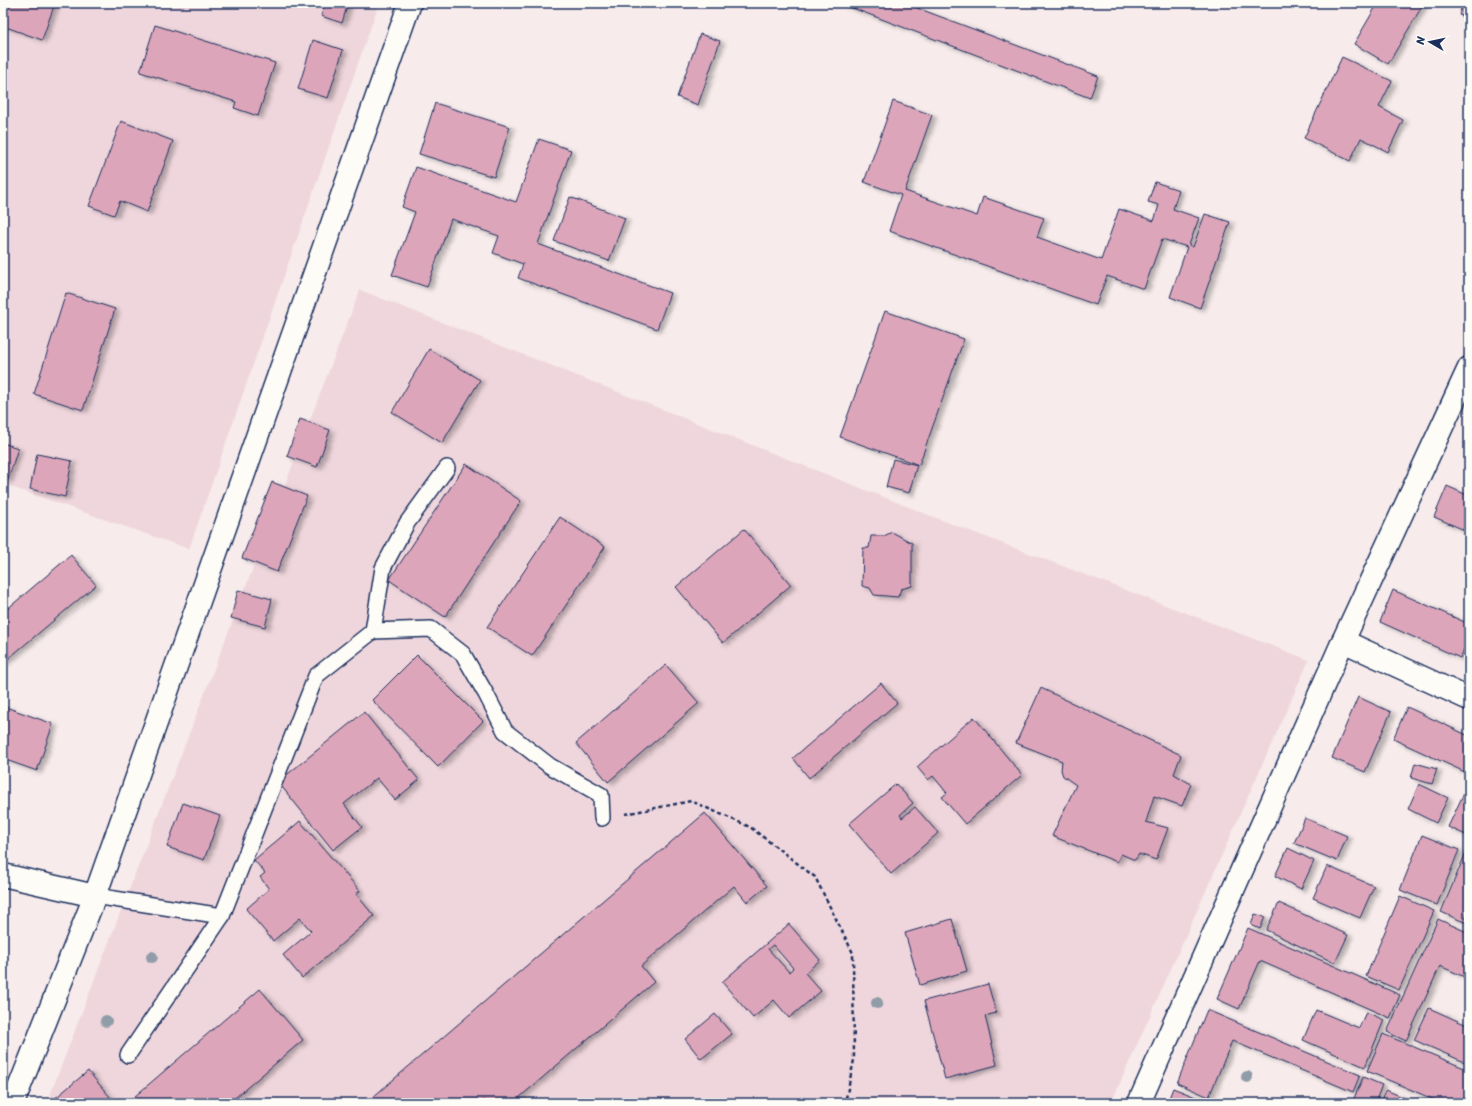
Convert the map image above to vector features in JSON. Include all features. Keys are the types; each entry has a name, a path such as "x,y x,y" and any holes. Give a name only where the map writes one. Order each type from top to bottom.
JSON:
{"street":[{"path":"13,1103 95,896 410,3"},
{"path":"1139,1103 1343,641 1469,368"},
{"path":"1343,641 1469,699"},
{"path":"3,875 95,896"}],"lane":[{"path":"373,631 383,568 407,523 447,468"},
{"path":"128,1055 222,916 316,676 373,631 431,629 463,654 486,694 504,730 550,766 601,795 602,818"},
{"path":"95,896 222,916"}],"path":[{"path":"602,818 642,812 691,801 750,827 815,877 853,953 854,1060 845,1103"}],"shaded area":[{"path":"3,3 379,3 189,549 3,484"},
{"path":"360,290 949,523 1309,660 1111,1103 47,1103"}],"building":[{"path":"3,3 55,3 42,40 3,26"},
{"path":"325,3 348,3 342,23 321,16"},
{"path":"839,3 904,3 1098,76 1090,98"},
{"path":"1378,3 1424,3 1388,64 1354,44"},
{"path":"1463,3 1469,3 1469,18 1459,15"},
{"path":"155,25 275,63 258,116 234,108 236,102 140,72"},
{"path":"700,34 720,41 698,105 677,97"},
{"path":"313,40 343,50 328,98 298,89"},
{"path":"1342,57 1392,81 1379,107 1403,120 1388,152 1361,138 1350,161 1304,138"},
{"path":"893,101 932,115 905,191 977,216 983,197 1044,218 1037,237 1101,260 1119,209 1154,221 1159,205 1148,202 1155,182 1179,190 1173,209 1199,218 1189,245 1193,247 1205,214 1230,222 1200,308 1170,297 1187,247 1162,239 1144,289 1107,276 1096,305 889,231 901,195 864,182"},
{"path":"435,103 510,127 494,177 419,154"},
{"path":"121,121 173,141 147,212 120,201 114,215 89,206"},
{"path":"539,139 571,150 538,244 670,293 657,329 518,278 523,264 493,253 499,236 451,219 427,287 392,275 415,212 402,207 416,167 516,202"},
{"path":"570,197 625,218 609,261 554,241"},
{"path":"66,293 115,309 83,410 34,394"},
{"path":"885,311 964,339 919,465 840,437"},
{"path":"429,349 480,380 442,443 392,412"},
{"path":"300,419 330,430 317,467 287,456"},
{"path":"3,443 18,448 8,480 3,479"},
{"path":"37,454 72,461 65,497 30,489"},
{"path":"893,459 917,465 909,493 886,487"},
{"path":"466,464 521,501 445,617 389,580"},
{"path":"272,482 307,496 277,572 242,558"},
{"path":"1447,486 1469,496 1469,532 1434,517"},
{"path":"560,517 605,547 532,656 487,627"},
{"path":"744,529 791,585 723,643 676,587"},
{"path":"892,532 912,543 912,586 901,589 898,597 874,595 870,588 862,586 863,548 869,548 871,536 884,536"},
{"path":"71,555 96,585 3,663 3,607 6,610"},
{"path":"238,590 272,599 265,627 231,618"},
{"path":"1393,590 1469,624 1469,638 1460,658 1380,622"},
{"path":"417,655 483,721 438,767 372,700"},
{"path":"666,665 699,703 608,782 576,743"},
{"path":"881,683 897,703 809,778 793,758"},
{"path":"1041,688 1181,755 1174,774 1191,784 1182,806 1154,796 1146,822 1168,828 1156,860 1139,854 1135,860 1121,854 1117,862 1052,836 1076,785 1063,776 1061,770 1062,761 1016,743"},
{"path":"1358,697 1391,712 1365,772 1332,758"},
{"path":"3,706 53,724 37,771 3,759"},
{"path":"1407,707 1469,736 1469,768 1467,773 1393,739"},
{"path":"364,712 419,780 395,800 377,778 344,804 362,827 333,850 278,782"},
{"path":"974,717 1022,775 965,824 942,797 947,793 933,776 928,780 917,767"},
{"path":"1415,763 1437,769 1432,784 1411,778"},
{"path":"1469,782 1469,832 1468,836 1448,827"},
{"path":"896,784 913,803 900,815 902,818 915,807 938,833 891,874 849,824"},
{"path":"1419,784 1448,798 1436,823 1408,809"},
{"path":"183,803 220,816 204,860 167,847"},
{"path":"705,813 767,886 747,902 734,886 641,966 654,982 513,1103 487,1103 484,1100 480,1103 366,1103"},
{"path":"1305,818 1347,836 1337,861 1294,843"},
{"path":"300,821 360,891 356,894 374,916 302,978 283,955 311,931 300,918 273,941 246,909 269,889 260,877 265,873 254,860"},
{"path":"1422,835 1459,850 1437,905 1400,890"},
{"path":"1469,845 1469,909 1464,922 1441,912"},
{"path":"1288,848 1314,861 1301,889 1275,876"},
{"path":"1327,866 1374,886 1360,918 1313,898"},
{"path":"1400,896 1434,911 1399,990 1366,976"},
{"path":"1279,903 1348,935 1335,963 1266,930"},
{"path":"1255,914 1265,917 1260,929 1251,925"},
{"path":"952,919 967,971 920,985 905,933"},
{"path":"1438,919 1469,933 1469,979 1440,966 1406,1041 1387,1032"},
{"path":"789,924 820,960 805,973 821,991 789,1018 774,1000 753,1018 722,982","holes":["773,945 793,968 789,972 768,949"]},
{"path":"1248,928 1400,995 1390,1018 1260,961 1239,1009 1217,999"},
{"path":"988,984 996,1013 985,1016 997,1065 945,1079 924,1001"},
{"path":"260,989 303,1040 229,1103 127,1103"},
{"path":"1429,1008 1469,1026 1469,1064 1414,1040"},
{"path":"1207,1010 1360,1075 1353,1092 1232,1041 1209,1097 1177,1083"},
{"path":"1316,1010 1359,1028 1366,1012 1384,1020 1365,1067 1303,1040"},
{"path":"715,1014 732,1034 701,1059 685,1039"},
{"path":"1383,1034 1469,1070 1469,1103 1442,1103 1367,1071"},
{"path":"88,1071 110,1097 103,1103 55,1103 53,1100"},
{"path":"1363,1077 1382,1085 1375,1103 1352,1103"},
{"path":"1173,1088 1208,1102 1208,1103 1167,1103"},
{"path":"1386,1090 1416,1103 1381,1103"}]}
